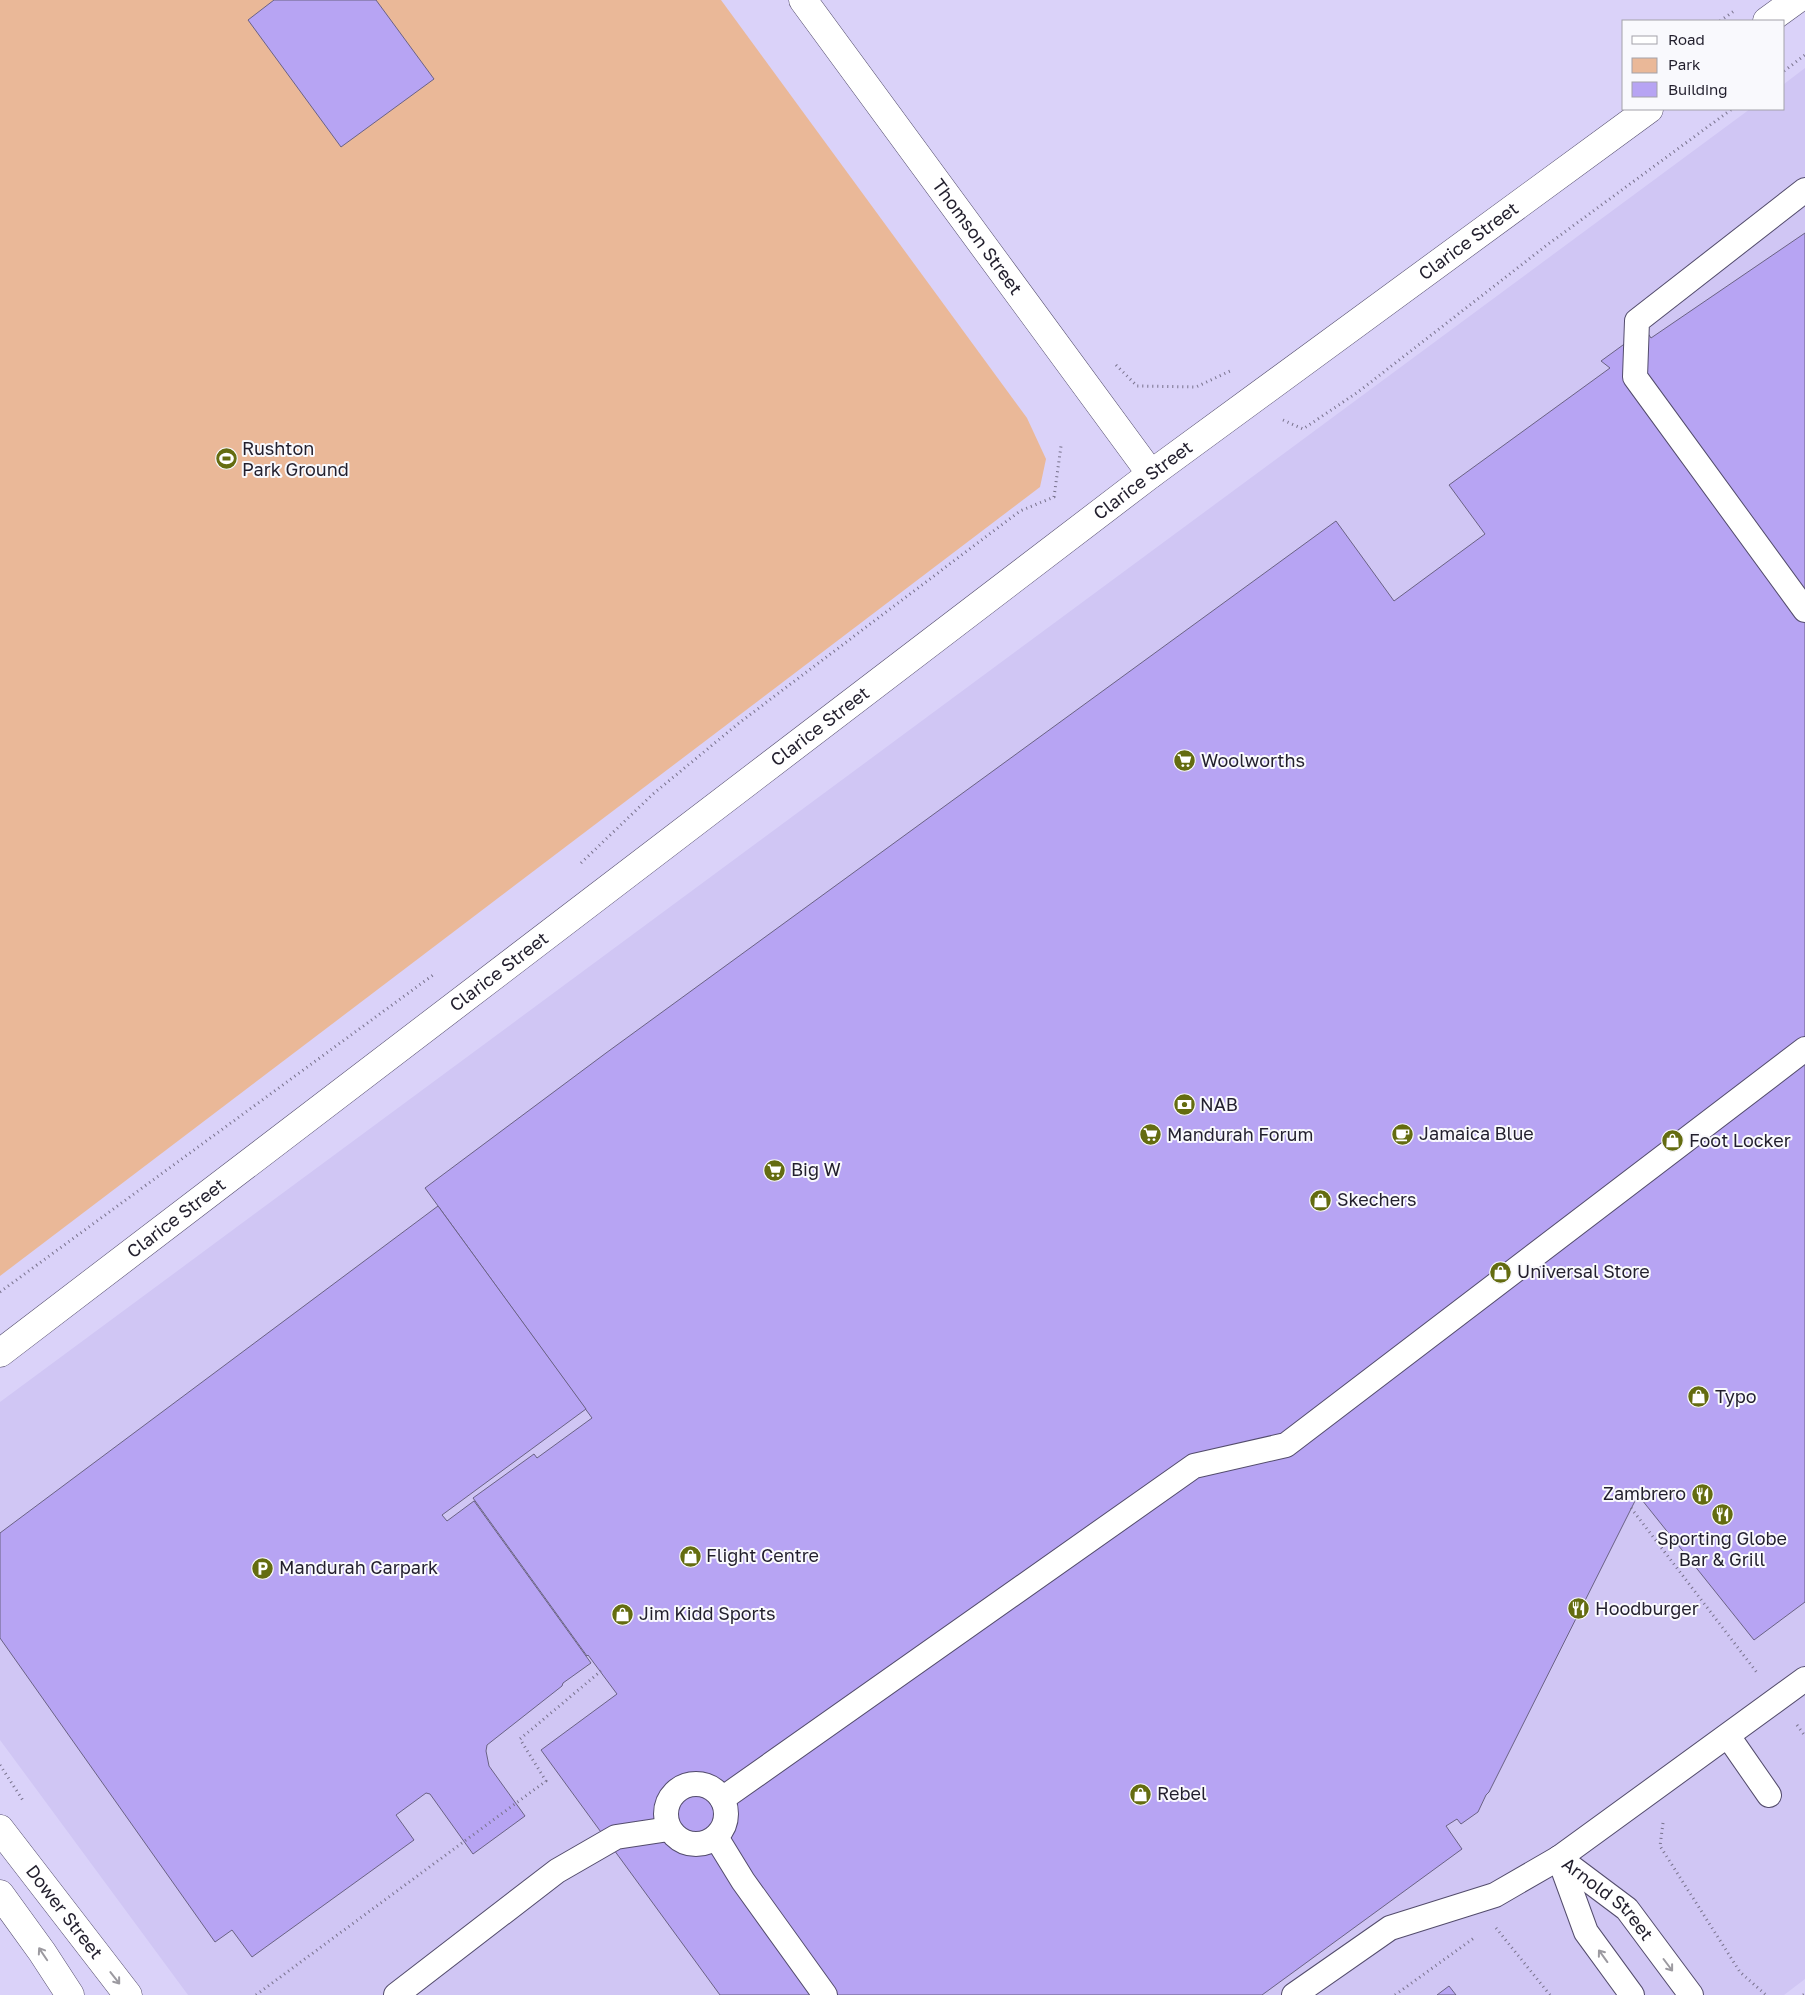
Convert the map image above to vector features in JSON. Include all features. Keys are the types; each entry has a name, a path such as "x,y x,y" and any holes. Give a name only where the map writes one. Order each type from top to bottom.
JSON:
{"street":[{"name":"Thomson Street","path":"803,0 1151,474"},
{"path":"1768,20 1796,0"},
{"name":"Clarice Street","path":"0,1353 1151,474 1648,110"},
{"name":"Dower Street","path":"0,1829 128,1995"},
{"path":"0,1894 70,1995"}],"lane":[{"path":"1805,190 1637,320 1635,376 1805,610"},
{"path":"722,1799 1194,1466 1286,1445 1805,1049"},
{"path":"1294,1995 1390,1928 1495,1895 1560,1858 1805,1679"},
{"path":"1728,1736 1769,1795"},
{"path":"701,1784 714,1789 722,1799 726,1812 724,1826 716,1837 704,1843 690,1844 678,1839 669,1829 666,1816 668,1803 676,1792 687,1785 701,1784"},
{"path":"396,1995 557,1871 616,1837 669,1829"},
{"path":"716,1837 743,1880 824,1995"},
{"name":"Arnold Street","path":"1560,1858 1586,1932 1632,1995"},
{"name":"Arnold Street","path":"1560,1858 1627,1908 1691,1995"}],"path":[{"path":"1785,70 1805,55"},
{"path":"574,870 653,794 739,722 1020,512 1054,497 1060,446"},
{"path":"0,1292 436,974"},
{"path":"1631,1508 1805,1736"},
{"path":"256,1995 546,1781 520,1739 601,1671"},
{"path":"1663,1821 1660,1846 1740,1972 1766,1995"},
{"path":"1492,1924 1550,1995"},
{"path":"1396,1995 1478,1935"}],"shaded area":[{"name":"Mandurah Forum","path":"1805,68 1805,1979 1784,1995 188,1995 0,1740 0,1402 1749,110 1785,110 1785,83"}],"green space":[{"path":"0,0 721,0 1027,418 1046,459 1040,487 0,1276"}],"building":[{"path":"274,0 376,0 434,79 341,147 248,20"},
{"name":"Mandurah Forum","path":"1805,233 1805,1602 1754,1640 1638,1495 1478,1812 1461,1824 1457,1819 1446,1826 1462,1849 1262,1995 720,1995 541,1750 617,1694 587,1656 473,1498 534,1454 537,1458 592,1418 425,1188 606,1053 1336,521 1394,601 1485,534 1449,485 1610,368 1601,361 1645,329 1651,338"},
{"path":"438,1206 586,1409 442,1515 447,1521 474,1501 591,1663 563,1683 562,1686 487,1745 486,1751 489,1766 525,1816 473,1854 430,1794 426,1793 396,1815 414,1840 252,1957 232,1930 215,1942 0,1638 0,1533"},
{"path":"1449,1986 1456,1995 1437,1995"}],"place":[{"name":"Rushton Park Ground","path":"226,459"},
{"name":"Woolworths","path":"1185,761"},
{"name":"NAB","path":"1184,1105"},
{"name":"Jamaica Blue","path":"1403,1134"},
{"name":"Mandurah Forum","path":"1151,1135"},
{"name":"Foot Locker","path":"1673,1141"},
{"name":"Big W","path":"775,1170"},
{"name":"Skechers","path":"1321,1200"},
{"name":"Universal Store","path":"1501,1272"},
{"name":"Typo","path":"1699,1397"},
{"name":"Zambrero","path":"1702,1494"},
{"name":"Sporting Globe Bar & Grill","path":"1722,1514"},
{"name":"Flight Centre","path":"690,1556"},
{"name":"Mandurah Carpark","path":"263,1568"},
{"name":"Hoodburger","path":"1579,1609"},
{"name":"Jim Kidd Sports","path":"623,1614"},
{"name":"Rebel","path":"1141,1794"}]}
